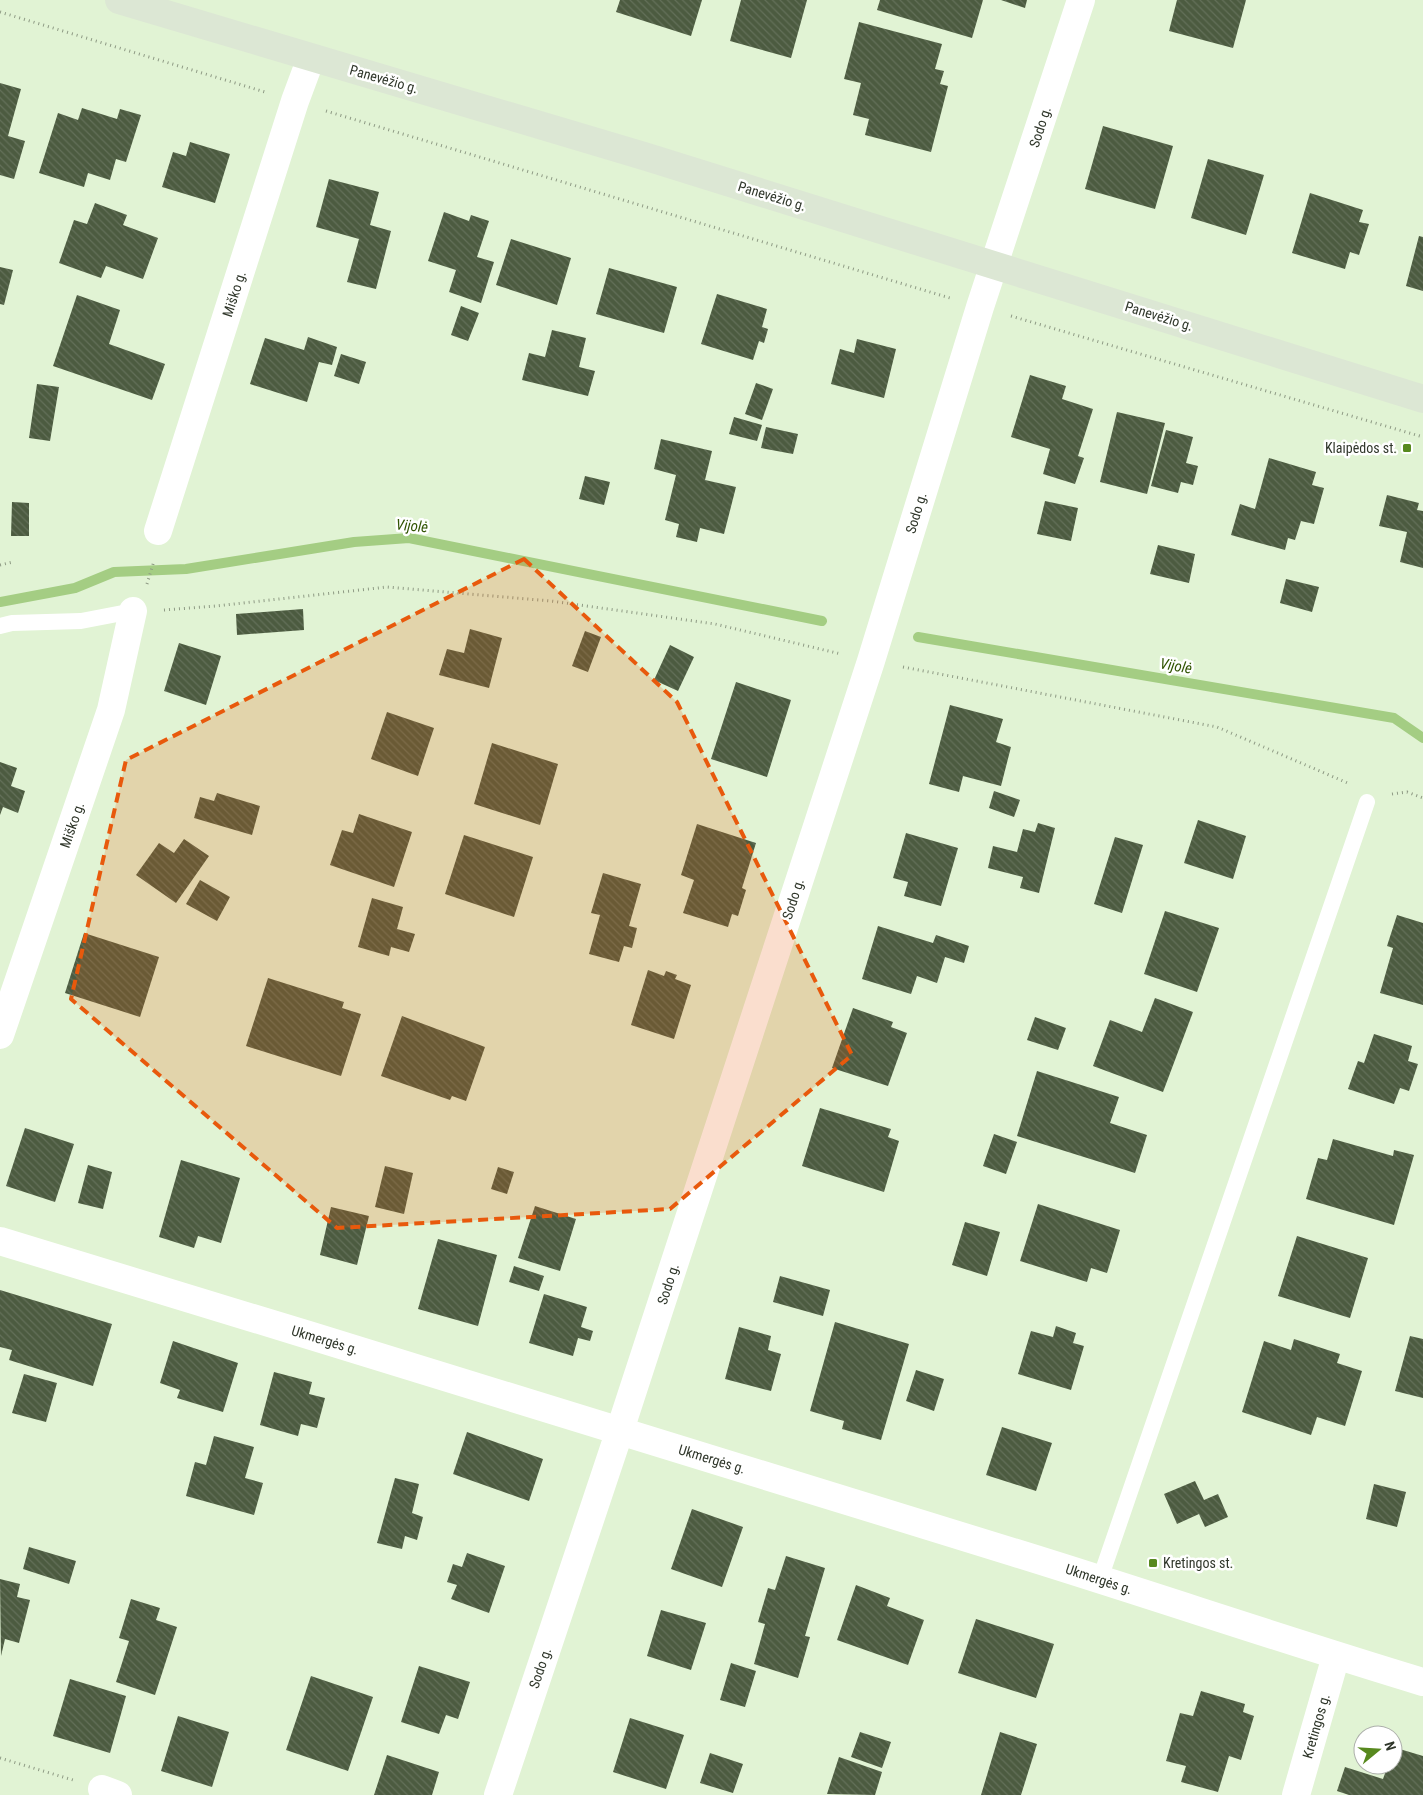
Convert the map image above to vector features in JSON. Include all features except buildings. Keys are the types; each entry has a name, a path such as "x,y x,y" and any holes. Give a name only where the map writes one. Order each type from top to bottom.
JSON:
{"street":[{"name":"Panevėžio g.","path":"120,0 648,157 1423,399"},
{"name":"Sodo g.","path":"498,1795 620,1430 871,661 980,307 1081,0"},
{"name":"Miško g.","path":"157,543 295,101 311,58"},
{"name":"Miško g.","path":"0,1035 111,710 139,600"},
{"name":"Ukmergės g.","path":"0,1241 620,1430 1100,1579 1336,1656 1423,1682"},
{"name":"Kretingos g.","path":"1296,1795 1336,1656"}],"lane":[{"path":"0,626 12,623 82,621 139,600"},
{"path":"1100,1579 1367,802"}],"path":[{"path":"0,12 980,307 1423,437"},
{"path":"157,543 139,600 216,606 387,587 551,602 715,624 871,661 1217,727 1352,785"},
{"path":"0,565 13,562"},
{"path":"0,1758 110,1792"}],"highlighted area":[{"path":"524,559 677,702 852,1055 670,1209 337,1228 71,999 126,760"}],"waterway":[{"name":"Vijolė","path":"0,602 75,588 114,572 186,569 354,542 409,538 822,621"},
{"name":"Vijolė","path":"918,637 1394,718 1423,738"}],"place":[{"name":"Klaipėdos st.","path":"1407,448"},
{"name":"Kretingos st.","path":"1153,1563"}]}
